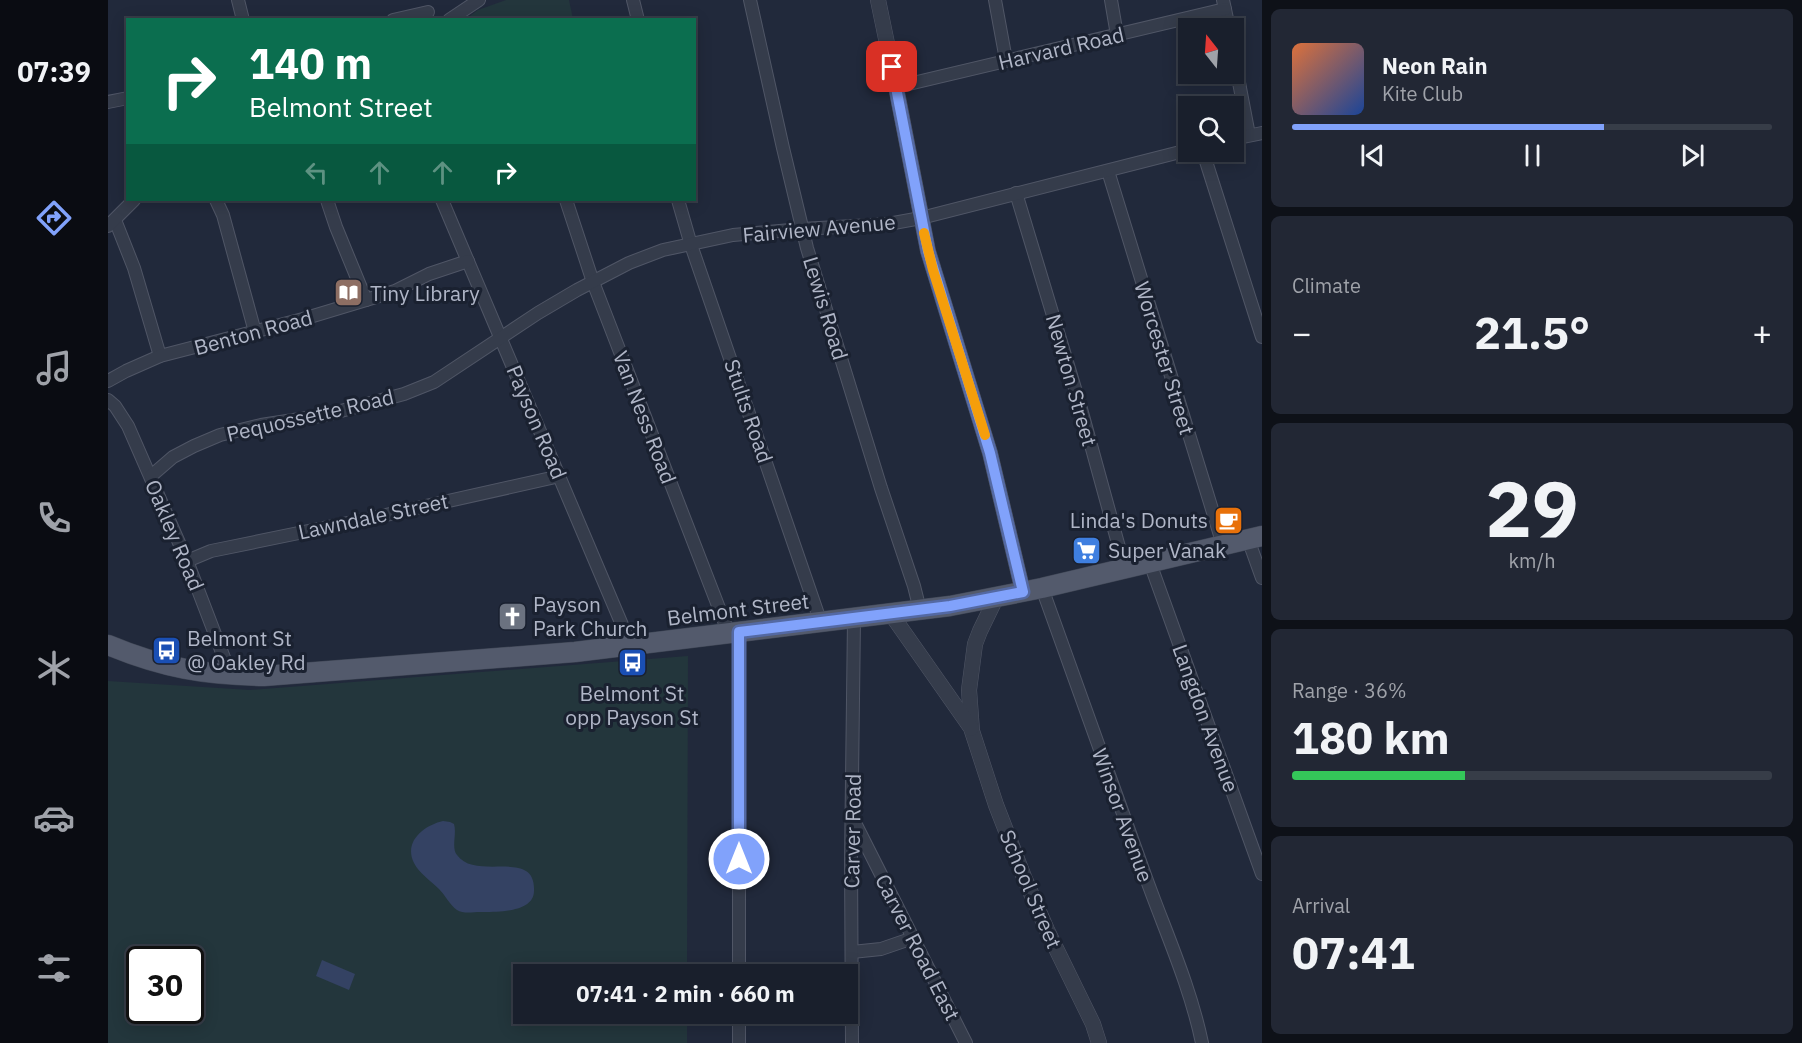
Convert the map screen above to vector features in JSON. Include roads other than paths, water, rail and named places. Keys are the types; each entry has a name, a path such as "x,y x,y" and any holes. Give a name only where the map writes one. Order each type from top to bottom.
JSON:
{"main road":[{"name":"Belmont Street","path":"108,645 148,661 194,672 231,676 264,676 631,646 891,614 996,598 1255,538"}],"street":[{"path":"238,0 242,18"},
{"path":"452,18 479,0"},
{"path":"633,0 638,18"},
{"name":"Lewis Road","path":"750,0 802,229 920,610"},
{"path":"878,0 933,270 1032,590"},
{"path":"995,0 1006,60"},
{"path":"1111,0 1117,35"},
{"name":"Harvard Road","path":"896,87 1117,35 1224,4"},
{"path":"401,18 428,11"},
{"path":"1242,84 1256,134"},
{"path":"108,102 126,98"},
{"name":"Fairview Avenue","path":"501,337 538,313 628,263 663,250 733,236 888,224 921,218 1178,153"},
{"path":"1206,162 1262,337"},
{"name":"Worcester Street","path":"1108,171 1223,545"},
{"name":"Newton Street","path":"1016,193 1080,405 1125,569"},
{"path":"133,201 111,223 134,268 160,356"},
{"path":"216,201 223,215 255,332"},
{"path":"327,201 366,300"},
{"name":"Payson Road","path":"442,201 631,646"},
{"name":"Van Ness Road","path":"566,201 593,282 734,633"},
{"name":"Stults Road","path":"678,201 821,623"},
{"name":"Benton Road","path":"108,381 160,356 366,300 395,291 429,274 468,261"},
{"name":"Pequossette Road","path":"151,477 173,457 220,435 261,425 326,415 404,394 434,382 501,337"},
{"name":"Oakley Road","path":"108,400 128,426 151,477 187,561 231,676"},
{"name":"Lawndale Street","path":"187,561 211,551 560,476"},
{"path":"1255,538 1262,578"},
{"name":"Langdon Avenue","path":"1150,563 1262,874"},
{"name":"Winsor Avenue","path":"1032,590 1190,996 1202,1043"},
{"name":"School Street","path":"996,598 975,644 969,690 972,731 996,805 1024,877 1047,930 1094,1024 1099,1043"},
{"name":"School Street","path":"891,614 972,731"},
{"name":"Carver Road","path":"852,1043 854,618"},
{"path":"734,633 739,964"},
{"name":"Carver Road East","path":"852,818 966,1043"},
{"path":"852,952 896,946 913,938"},
{"path":"739,1024 739,1043"}],"water":[{"path":"443,821 454,824 455,852 466,862 477,866 516,867 525,871 532,878 534,891 528,904 513,910 495,912 465,912 454,908 439,889 419,870 411,855 411,848 418,835 429,826"},
{"path":"322,960 355,974 349,990 316,976"}],"place":[{"name":"Tiny Library","path":"349,293"},
{"name":"Linda's Donuts","path":"1229,520"},
{"name":"Super Vanak","path":"1087,550"},
{"name":"Payson Park Church","path":"512,616"},
{"name":"Belmont St @ Oakley Rd","path":"166,650"},
{"name":"Belmont St opp Payson St","path":"632,662"}]}
